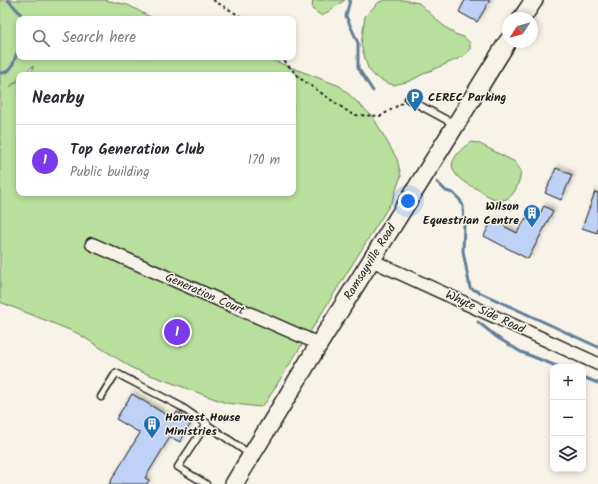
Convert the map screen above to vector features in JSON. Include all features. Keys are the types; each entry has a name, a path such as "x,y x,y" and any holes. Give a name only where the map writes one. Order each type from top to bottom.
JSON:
{"street":[{"path":"526,12 534,0"},
{"name":"Ramsayville Road","path":"234,484 318,344 504,48"},
{"name":"Generation Court","path":"92,244 318,344"},
{"name":"Whyte Side Road","path":"371,260 598,364"}],"lane":[{"path":"408,99 455,125"},
{"path":"102,397 116,373 180,406 252,455"},
{"path":"206,484 178,467 207,423"}],"path":[{"path":"213,0 240,16"},
{"path":"283,60 294,72"},
{"path":"296,74 301,79 353,115 381,116 408,99"}],"green space":[{"path":"0,0 105,0 128,5 148,16 16,16 16,60 272,60 340,86 373,117 397,159 401,176 392,201 266,402 260,407 226,403 134,369 77,333 0,302"},
{"path":"313,0 345,0 322,16 312,9"},
{"path":"385,0 403,0 419,3 440,23 455,34 464,37 470,43 470,50 462,57 410,81 394,85 374,76 368,68 361,45 365,16 379,2"},
{"path":"471,142 478,143 515,162 521,171 514,193 507,199 499,200 489,196 459,178 455,173 452,164 456,155"}],"building":[{"path":"465,0 490,0 477,22 459,12"},
{"path":"556,168 572,175 561,200 545,193"},
{"path":"595,192 598,193 597,233 582,228"},
{"name":"Wilson Equestrian Centre","path":"544,206 553,211 528,259 484,236 492,220 517,233 526,218 535,223"},
{"path":"173,318 189,325 181,346 165,339"},
{"name":"Harvest House Ministries","path":"132,394 173,419 177,412 192,421 180,442 170,437 145,478 149,480 147,484 109,484 140,433 116,419"}],"waterway":[{"path":"8,0 22,16"},
{"path":"350,0 346,16 358,43 358,68 373,91"},
{"path":"0,73 8,71 11,68 16,56"},
{"path":"437,182 446,191 453,193 460,200 463,206 463,251 470,288 598,347"},
{"path":"478,322 498,338 521,352 551,364"},
{"path":"586,378 598,383"}],"place":[{"name":"CEREC Parking","path":"415,112"},
{"name":"Wilson Equestrian Centre","path":"532,228"},
{"name":"Top Generation Club","path":"177,332"},
{"name":"Harvest House Ministries","path":"152,439"}]}
